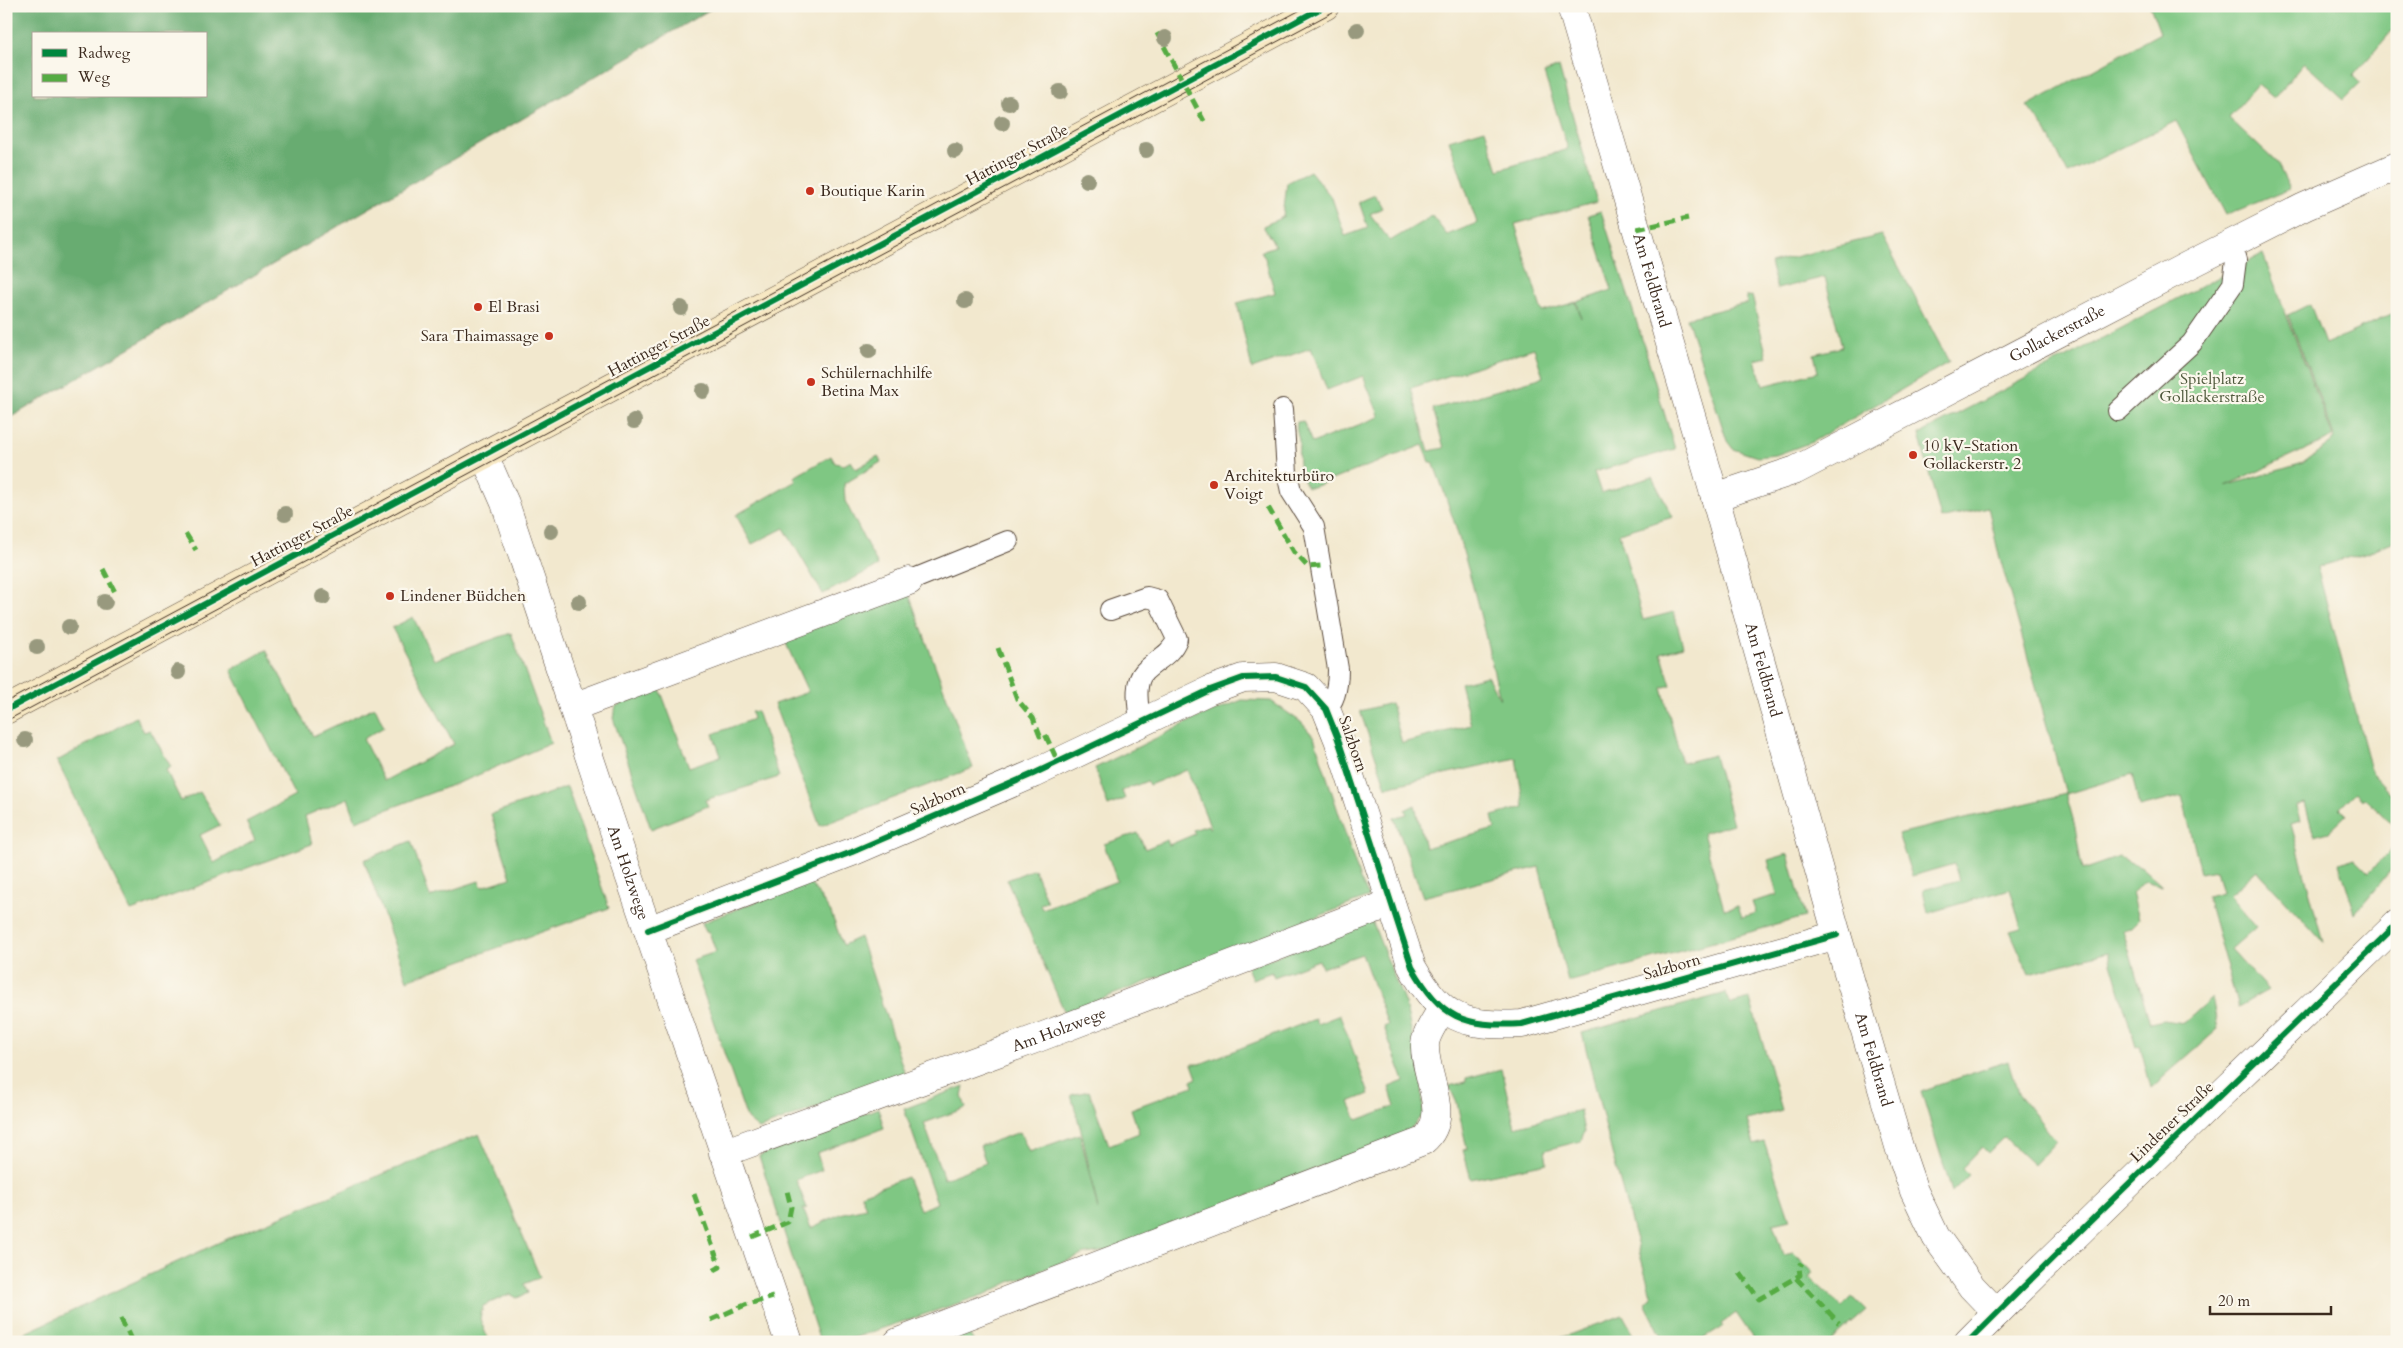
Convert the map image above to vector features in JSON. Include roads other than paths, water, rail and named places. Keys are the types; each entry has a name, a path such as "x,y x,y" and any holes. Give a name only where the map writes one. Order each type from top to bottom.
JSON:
{"street":[{"name":"Hattinger Straße","path":"6,710 1326,6"},
{"name":"Am Feldbrand","path":"1572,6 1715,497 1881,1088 1914,1191 1936,1237 1972,1287 1997,1313"},
{"name":"Gollackerstraße","path":"1715,497 1796,470 2304,207 2397,166"},
{"name":"Am Holzwege","path":"484,455 505,503 723,1153 789,1342"},
{"path":"573,707 909,581"},
{"name":"Salzborn","path":"648,930 852,852 1033,774 1210,690 1243,678 1276,677 1300,685 1313,693 1326,709 1338,739 1412,967 1424,988 1442,1008 1457,1018 1492,1025 1522,1024 1837,935"},
{"name":"Am Holzwege","path":"723,1153 1011,1048 1391,903"},
{"name":"Lindener Straße","path":"1968,1342 2164,1147 2302,1017 2397,924"},
{"path":"898,1342 1423,1141 1430,1135 1437,1116 1425,1043 1442,1008"}],"lane":[{"path":"2118,411 2192,343 2233,284 2236,260 2231,244"},
{"path":"1283,409 1287,473 1291,491 1314,526 1338,669 1337,686 1331,705 1326,709"},
{"path":"909,581 1008,541"},
{"path":"1110,610 1147,597 1158,600 1178,639 1174,649 1143,674 1137,693 1140,723"}],"tram line":[{"path":"6,702 1308,6"},
{"path":"6,721 1344,6"}],"place":[{"name":"Boutique Karin","path":"810,191"},
{"name":"El Brasi","path":"478,307"},
{"name":"Sara Thaimassage","path":"549,336"},
{"name":"Schülernachhilfe Betina Max","path":"811,382"},
{"name":"10 kV-Station Gollackerstr. 2","path":"1913,455"},
{"name":"Architekturbüro Voigt","path":"1214,485"},
{"name":"Lindener Büdchen","path":"390,596"}],"park label":[{"name":"Spielplatz Gollackerstraße","path":"2212,388"}]}
